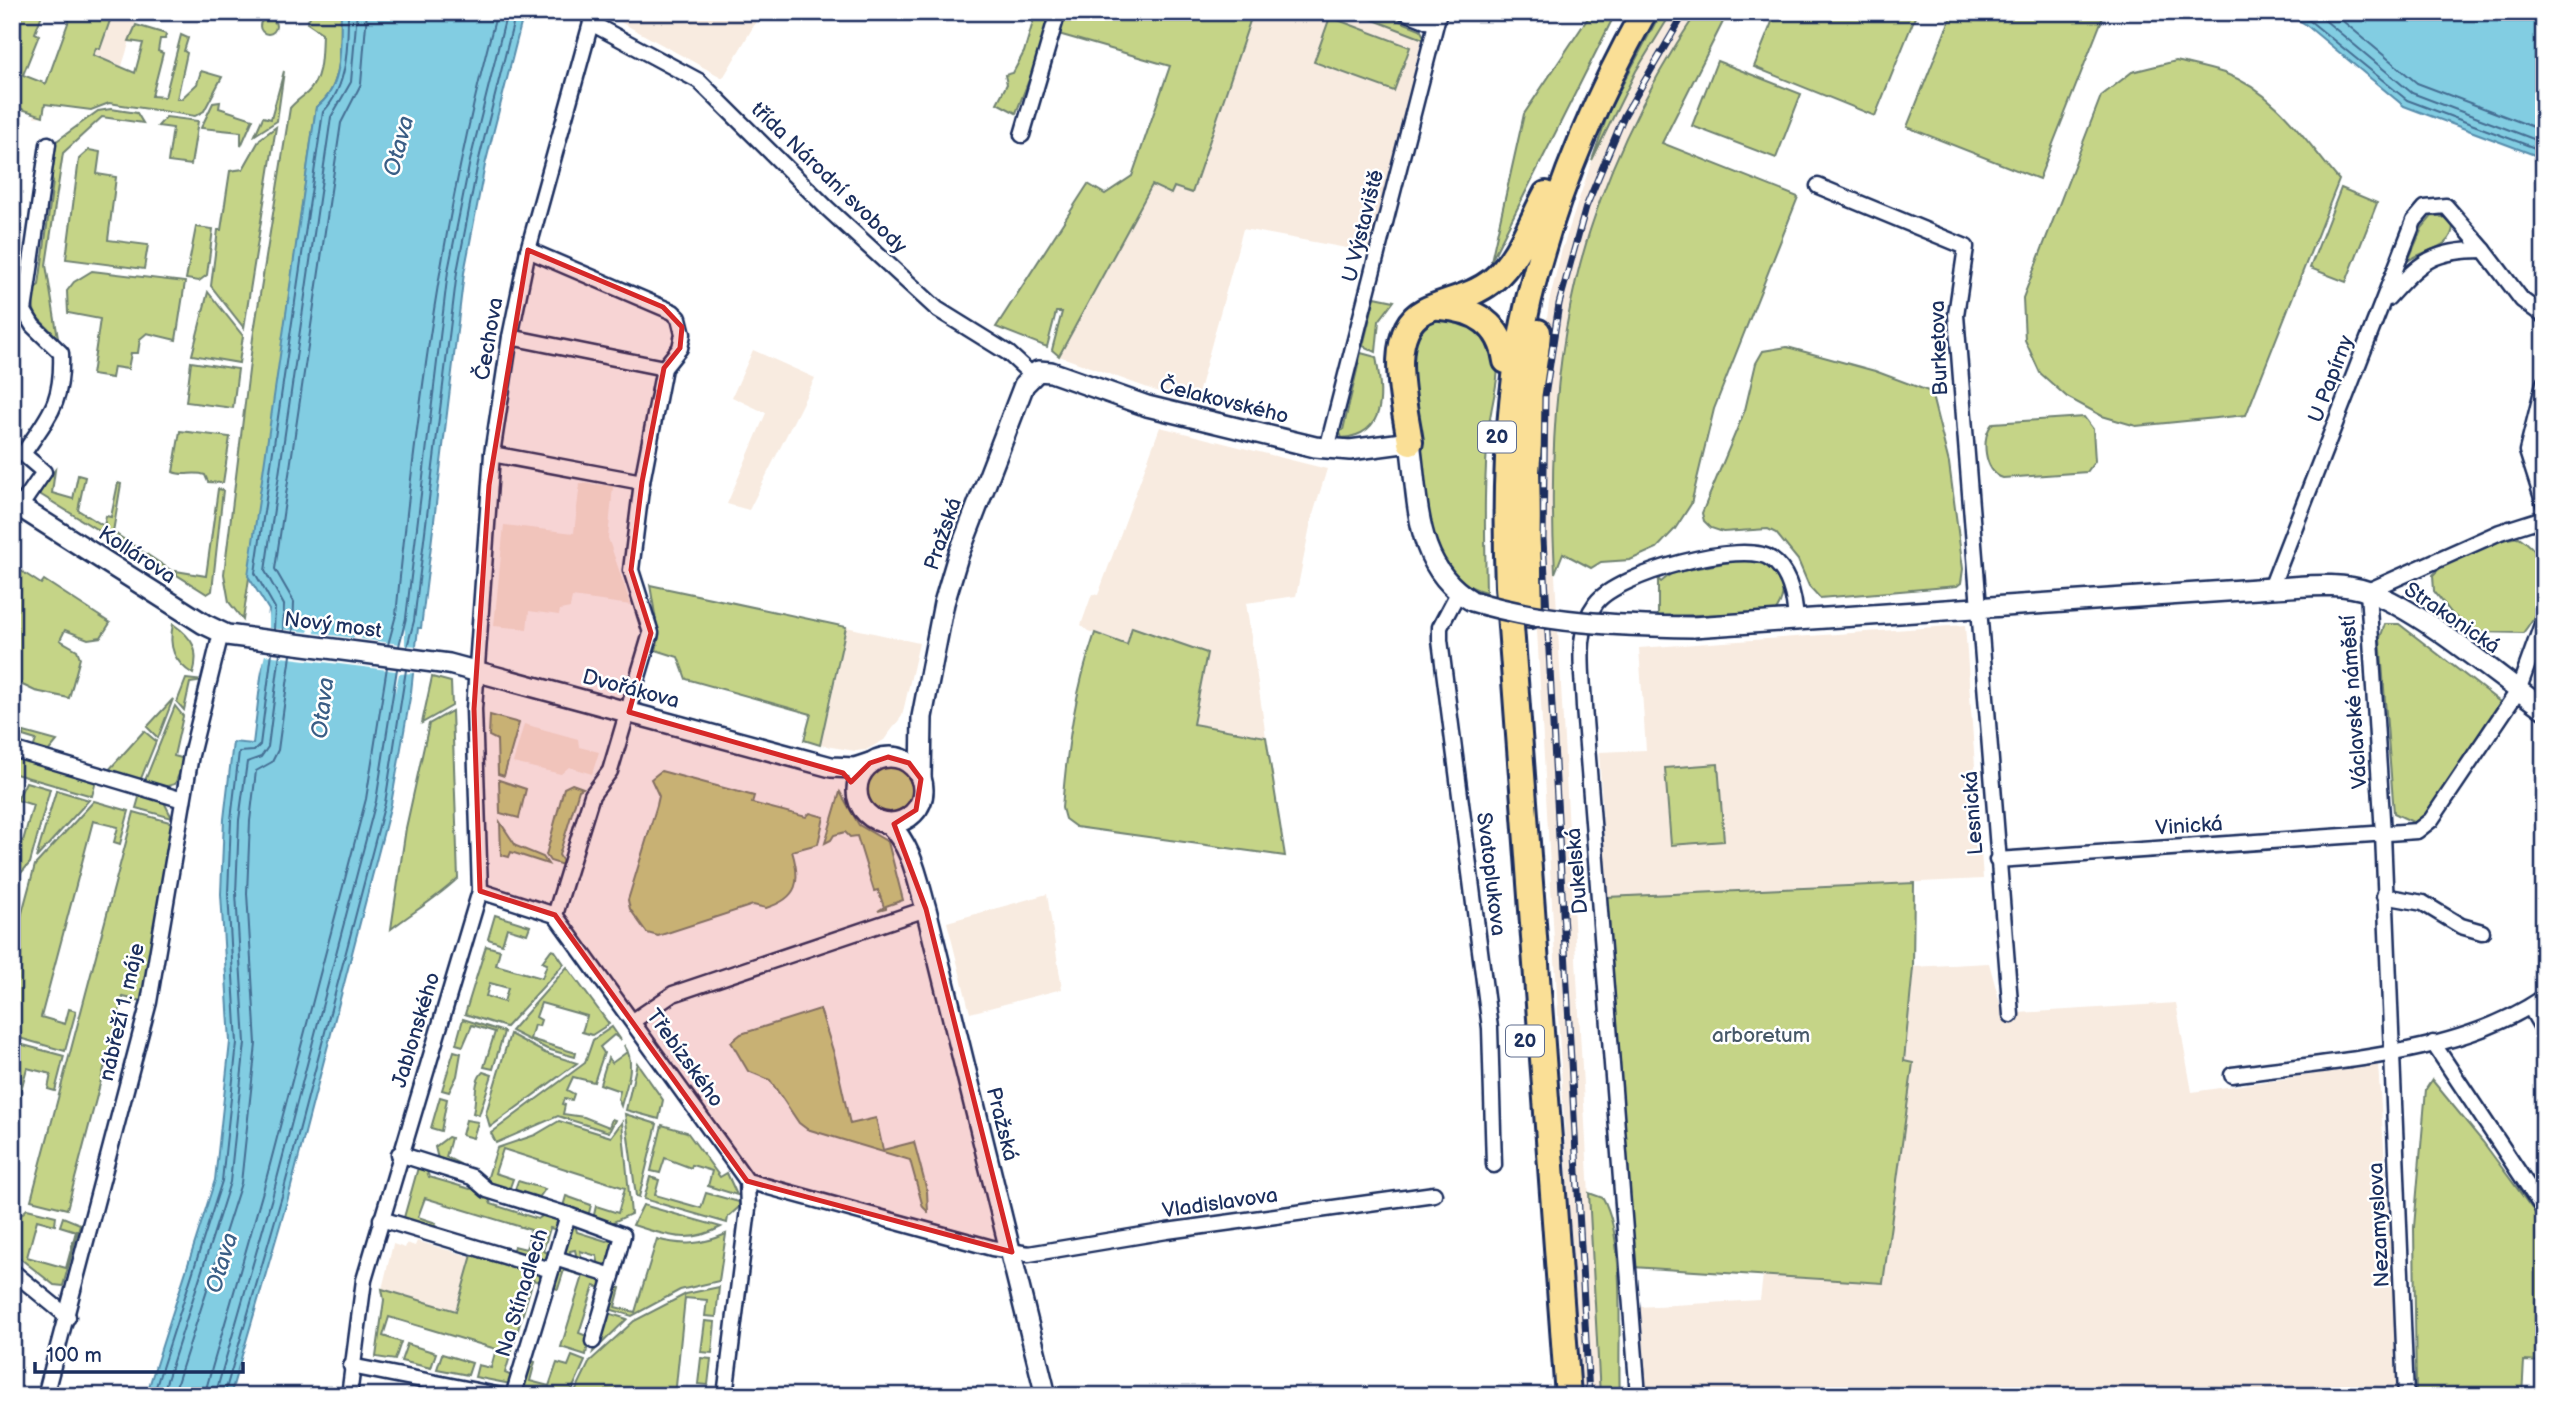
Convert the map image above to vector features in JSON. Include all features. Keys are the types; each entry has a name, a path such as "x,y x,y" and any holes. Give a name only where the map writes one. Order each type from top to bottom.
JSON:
{"highway":[{"name":"20","path":"1568,1396 1506,537 1507,472 1518,364 1554,195 1578,111 1626,12"},
{"name":"20","path":"1552,1396 1523,1004 1494,537 1495,474 1506,361 1528,256 1554,195 1644,12"},
{"path":"1410,442 1399,360 1402,341 1410,323 1422,312 1473,292 1493,280 1507,265 1554,195"},
{"path":"1530,615 1527,471 1540,301 1554,195"},
{"path":"1436,306 1457,308 1485,320 1499,337 1506,361"}],"main road":[{"name":"Čelakovského","path":"1032,374 1038,371 1051,372 1147,406 1327,449 1362,450 1410,442"},
{"name":"Pražská","path":"921,779 922,717 944,603 958,556 1024,385 1032,374"},
{"path":"1410,442 1424,538 1431,562 1465,597 1530,615 1602,624 1693,627 2272,588 2342,587 2368,591"},
{"name":"Kollárova","path":"16,504 221,633 241,637"},
{"name":"Strakonická","path":"2368,591 2425,624 2544,709"},
{"name":"Nový most","path":"241,637 419,659"},
{"name":"Dvořákova","path":"419,659 477,671 831,767 843,773 856,789"},
{"name":"Pražská","path":"879,760 908,743 922,717"},
{"path":"879,760 909,763 921,779 923,790 916,810 908,818 888,823 869,816 858,799 858,779 879,760"},
{"name":"Dvořákova","path":"831,767 855,768 879,760"},
{"name":"Pražská","path":"913,864 912,826 916,810"},
{"name":"Pražská","path":"888,823 900,835 913,864 926,909 1046,1396"}],"street":[{"path":"1022,135 1058,12"},
{"path":"1405,12 1437,18"},
{"name":"Čechova","path":"477,671 492,454 510,337 528,250 590,18"},
{"name":"třída Národní svobody","path":"590,18 699,81 828,209 937,309 1008,353 1032,374"},
{"name":"U Výstaviště","path":"1327,449 1437,18"},
{"path":"16,504 44,472 23,454 52,411 62,381 61,353 33,326 24,312 48,144"},
{"name":"Burketova","path":"1818,186 1966,247 1956,315 1979,607"},
{"name":"U Papírny","path":"2272,588 2414,222 2425,208 2446,206 2484,250"},
{"path":"480,891 555,915 592,795 610,771 651,633 631,570 642,482 664,368 680,348 682,334 679,318 673,312 528,250"},
{"path":"2383,302 2428,258 2453,250 2484,250 2522,300 2544,316"},
{"path":"510,337 664,368"},
{"path":"2544,383 2526,451 2544,504"},
{"path":"492,454 642,482"},
{"name":"Václavské náměstí","path":"2384,896 2383,834 2368,591 2500,531 2544,518"},
{"name":"Dukelská","path":"1638,1396 1584,707 1584,630 1595,603 1624,581 1676,563 1755,553 1770,557 1781,568 1789,583 1796,622"},
{"name":"Svatoplukova","path":"1465,597 1440,627 1440,640 1490,1028 1494,1165"},
{"name":"Lesnická","path":"1979,607 2011,1016"},
{"path":"2383,834 2417,831 2431,820 2518,691 2544,619"},
{"name":"nábřeží 1. máje","path":"45,1396 149,1002 183,800 221,633"},
{"name":"Jablonského","path":"349,1396 364,1280 399,1154 480,891 474,715 477,671"},
{"path":"12,749 183,800"},
{"name":"Vinická","path":"1997,860 2383,834"},
{"path":"2384,896 2423,903 2461,926 2482,932"},
{"name":"Nezamyslova","path":"2384,896 2406,1396"},
{"path":"634,1021 673,994 926,909"},
{"name":"Třebízského","path":"555,915 747,1181"},
{"path":"2232,1075 2391,1052 2460,1037 2530,1007 2544,997"},
{"path":"2530,1007 2544,1031"},
{"path":"2433,1043 2544,1210"},
{"name":"Na Stínadlech","path":"399,1154 472,1177 487,1190 568,1215 513,1396"},
{"path":"725,1396 748,1209 747,1181 1012,1252"},
{"name":"Vladislavova","path":"1012,1252 1029,1254 1167,1231 1434,1194"},
{"path":"568,1215 623,1235 593,1341"},
{"path":"381,1219 553,1264 612,1276"},
{"path":"12,1270 68,1317"},
{"path":"351,1366 502,1396"}],"highlighted area":[{"path":"528,250 663,307 682,327 680,348 664,368 642,482 631,570 651,633 629,712 843,773 851,782 870,763 888,757 909,763 921,779 916,810 894,824 926,909 1012,1252 747,1181 555,915 480,891 474,709 489,485"}],"shaded area":[{"path":"73,12 139,12 110,104 90,110 45,104 43,116 34,117"},
{"path":"602,12 762,12 723,78"},
{"path":"1253,12 1353,12 1423,39 1368,252 1243,229 1195,405 1059,356 1152,185 1171,194 1174,187 1192,192"},
{"path":"1672,12 1697,12 1633,121 1595,211 1569,306 1556,397 1553,539 1600,1396 1579,1396 1532,539 1543,351 1549,302 1561,253 1592,160 1636,71"},
{"path":"753,350 815,378 749,510 727,504 766,413 732,397"},
{"path":"1160,427 1327,469 1311,521 1296,596 1246,603 1266,737 1192,724 1207,653 1133,627 1127,645 1088,631 1081,625 1092,594 1098,595"},
{"path":"580,483 613,486 608,538 631,605 572,597 570,608 560,610 559,615 529,611 527,629 494,626 504,525 574,533"},
{"path":"1965,625 1983,879 1607,897 1599,752 1646,750 1639,648"},
{"path":"846,627 919,643 902,716 884,740 866,750 855,751 820,745"},
{"path":"524,724 578,739 579,747 599,752 592,774 569,767 561,774 513,763"},
{"path":"1047,894 1062,989 970,1013 947,922"},
{"path":"1989,963 2003,1014 2176,1003 2192,1092 2378,1065 2400,1371 2397,1396 1645,1396 1639,1307 1760,1300 1763,1275 1883,1282 1913,1064 1904,1062 1913,967"},
{"path":"417,1241 472,1257 456,1311 382,1289 393,1244 405,1248 407,1243 415,1246"}],"green space":[{"path":"12,12 43,12 35,33 39,35 23,75 46,84 72,12 113,12 100,49 96,48 93,55 135,73 143,43 129,41 136,25 166,34 165,39 160,39 158,51 163,53 152,96 165,97 181,35 188,38 177,99 181,99 197,84 201,71 222,77 204,111 195,116 109,103 91,110 45,104 43,116 12,106"},
{"path":"312,12 341,12 339,64 332,88 316,107 243,620 229,602 224,574 253,338 290,108 312,87 320,64 322,33 307,23"},
{"path":"1036,12 1253,12 1192,193 1174,187 1171,194 1152,185 1059,356 1052,350 1062,312 1056,312 1047,347 996,327 1088,184 1105,194 1132,176 1170,66 1048,31 1016,113 997,103 1007,84 1005,75 1013,73 1024,52"},
{"path":"1353,12 1377,12 1420,29 1426,40"},
{"path":"1592,12 1616,12 1491,261 1524,114"},
{"path":"1661,12 1672,12 1636,71 1592,160 1610,108"},
{"path":"1697,12 1728,12 1662,143 1798,197 1714,409 1691,504 1675,529 1657,548 1630,560 1601,562 1591,568 1563,553 1555,573 1555,420 1563,349 1576,280 1596,212 1622,146 1656,79"},
{"path":"1776,12 1917,12 1875,116 1754,67"},
{"path":"1953,12 2105,12 2039,179 1907,127"},
{"path":"1330,17 1410,47 1394,91 1314,62"},
{"path":"268,18 276,26 268,34 260,26"},
{"path":"1717,61 1801,94 1776,158 1692,126"},
{"path":"2176,61 2224,73 2259,92 2288,119 2339,180 2246,415 2136,426 2102,416 2067,397 2040,373 2025,340 2023,298 2101,96 2132,72"},
{"path":"284,71 277,121 255,135 263,117 271,119"},
{"path":"220,102 219,108 253,119 241,146 241,132 201,128 213,103"},
{"path":"111,109 137,113 143,123 102,117 63,153 46,265 58,338 35,315 31,291 39,285 53,182 47,160 51,145 98,111"},
{"path":"166,117 198,121 191,165 168,162 173,128 158,126"},
{"path":"276,127 244,328 211,286 218,230 221,230 230,171 243,169 260,139"},
{"path":"89,150 100,152 97,174 116,177 108,240 148,245 144,269 66,259 79,159"},
{"path":"2341,188 2377,203 2346,282 2310,268"},
{"path":"2432,216 2443,217 2453,225 2452,233 2443,244 2408,261 2422,228"},
{"path":"196,227 213,229 207,275 199,281 186,279"},
{"path":"92,271 185,282 176,340 147,333 140,339 138,353 131,353 128,369 114,367 112,378 92,375 100,319 68,313 67,291 74,282"},
{"path":"208,292 243,336 239,363 192,355"},
{"path":"1375,297 1394,301 1379,321 1376,352 1363,346"},
{"path":"1442,316 1462,319 1479,328 1492,342 1498,362 1486,467 1486,592 1471,587 1458,578 1443,560 1434,535 1422,478 1413,410 1410,354 1413,338 1418,330"},
{"path":"1787,347 1875,371 1931,392 1949,463 1963,569 1961,583 1957,586 1820,598 1809,586 1798,560 1776,533 1768,529 1723,532 1711,528 1704,521 1702,513 1745,410 1756,363 1763,351"},
{"path":"1361,353 1376,357 1380,383 1379,409 1368,428 1357,435 1342,438 1339,431 1343,430"},
{"path":"191,362 238,369 233,408 186,402"},
{"path":"2084,417 2093,429 2095,461 2087,472 2003,478 1997,475 1988,462 1986,436 1993,423"},
{"path":"180,431 230,437 223,483 208,482 205,475 201,474 173,472"},
{"path":"55,470 52,493 73,499 78,475 85,477 78,510 104,526 106,516 111,517 118,483 121,484 113,532 172,571 172,576 38,493"},
{"path":"218,489 223,490 212,591 207,594 177,575 176,571 206,576"},
{"path":"2519,537 2531,547 2543,569 2544,582 2538,608 2523,633 2477,632 2453,615 2434,591 2433,575 2452,559 2473,548"},
{"path":"1745,559 1765,564 1778,577 1782,594 1774,613 1658,616 1658,579 1661,582 1672,573"},
{"path":"12,565 41,584 44,580 110,623 101,637 88,639 65,630 60,640 77,650 80,658 69,698 35,691 12,680"},
{"path":"650,585 846,627 820,745 804,740 811,714 686,679 678,657 656,650 659,638"},
{"path":"173,624 186,634 193,645 196,658 193,674 181,664 174,653 171,640"},
{"path":"2385,624 2399,624 2500,702 2419,825 2394,813 2380,638"},
{"path":"1132,627 1207,653 1193,724 1266,737 1285,856 1076,827 1065,819 1062,808 1069,741 1082,676 1095,633 1127,645"},
{"path":"432,677 451,682 452,706 422,723"},
{"path":"186,679 204,681 190,683 184,710 177,702"},
{"path":"173,699 158,738 147,727"},
{"path":"175,706 183,716 174,756 185,759 175,784 160,788 144,783"},
{"path":"452,711 458,878 391,929 406,828 429,724"},
{"path":"490,715 519,723 504,776 498,774 497,740 489,736"},
{"path":"144,731 156,741 140,781 107,772"},
{"path":"24,732 57,741 47,753 33,749 36,740 23,736"},
{"path":"12,756 96,781 92,796 12,773"},
{"path":"1718,764 1724,841 1671,845 1665,768"},
{"path":"890,766 906,773 913,789 906,805 890,812 874,805 867,789 874,773"},
{"path":"661,771 754,796 752,803 806,817 810,813 824,817 818,844 792,851 796,880 791,893 777,904 766,908 753,905 658,936 647,933 630,909 628,900 659,796 651,779"},
{"path":"499,780 526,789 519,818 500,813"},
{"path":"26,782 50,789 30,863 12,883 12,839 23,841 33,805 17,800"},
{"path":"572,784 583,788 579,790 559,855 566,866 550,861 546,855 564,788"},
{"path":"56,791 89,800 36,858"},
{"path":"840,792 859,825 888,842 903,900 886,906 886,909 878,911 884,907 878,890 874,891 857,836 850,837 845,832 834,835 825,843"},
{"path":"140,794 164,802 172,818 136,808"},
{"path":"94,801 129,811 120,844 114,842 118,827 93,821 41,1017 65,1024 69,1009 76,1011 65,1051 12,1036 12,950 35,865"},
{"path":"134,812 173,823 142,1001 123,997 67,1209 31,1200"},
{"path":"500,822 516,846 543,857 548,864 511,852 509,857 501,855"},
{"name":"arboretum","path":"1914,883 1913,968 1904,1061 1913,1063 1883,1283 1633,1267 1607,897"},
{"path":"495,915 530,926 527,934 507,928 502,944 488,939"},
{"path":"486,946 500,950 496,965 542,978 547,964 542,962 551,950 555,951 564,964 506,1027 465,1014","holes":["490,983 508,988 504,1002 486,996"]},
{"path":"567,967 609,1024 592,1035 582,1032 587,1016 541,1003 536,1017 541,1020 539,1026 534,1025 530,1039 576,1053 575,1057 547,1049 511,1031"},
{"path":"820,1009 835,1057 850,1124 876,1118 883,1150 914,1142 927,1191 928,1212 923,1207 910,1160 807,1129 799,1123 770,1080 748,1071 731,1042 741,1034"},
{"path":"463,1019 504,1032 493,1069 484,1067 495,1032 472,1025 463,1046 456,1044"},
{"path":"612,1027 621,1040 614,1035 600,1047 604,1053 594,1082 573,1077 567,1090 574,1094 572,1100 564,1099 562,1104 565,1105 563,1114 584,1117 609,1127 612,1119 615,1120 609,1132 558,1116 496,1143 491,1133 585,1063 593,1040"},
{"path":"510,1034 545,1053 577,1063 490,1127 486,1113"},
{"path":"12,1042 64,1056 55,1091 48,1089 51,1074 27,1068 12,1123"},
{"path":"624,1045 628,1052 630,1059 630,1067 621,1106 618,1099 620,1091 600,1084 608,1058 612,1063 627,1052"},
{"path":"454,1051 461,1053 457,1076 449,1092 442,1090"},
{"path":"637,1063 663,1100 659,1119 626,1110"},
{"path":"483,1072 492,1075 479,1115 473,1113 476,1086"},
{"path":"2432,1080 2483,1142 2544,1225 2544,1362 2524,1361 2522,1396 2416,1396 2414,1227 2426,1089"},
{"path":"440,1097 447,1099 441,1131 431,1128"},
{"path":"625,1114 657,1124 639,1197 636,1196"},
{"path":"466,1120 478,1122 473,1138 462,1135"},
{"path":"559,1121 611,1137 622,1122 631,1214 609,1224 593,1219 596,1206 618,1213 625,1188 503,1149 495,1173 513,1179 508,1193 486,1183 497,1148 535,1135"},
{"path":"662,1125 687,1132 720,1177 727,1173 737,1195 708,1186 712,1171 692,1165 691,1168 665,1158 660,1173 651,1171"},
{"path":"448,1137 451,1138 446,1157 460,1164 459,1169 439,1163 435,1147"},
{"path":"419,1164 425,1166 429,1177 470,1189 473,1188 470,1182 487,1195 491,1204 538,1219 541,1217 538,1211 554,1215 560,1224 558,1230 550,1228 543,1251 551,1254 548,1260 512,1253 514,1246 526,1249 531,1230 425,1198 418,1217 436,1223 434,1230 403,1221"},
{"path":"650,1177 659,1180 655,1195 701,1208 706,1193 739,1202 739,1207 728,1217 727,1223 644,1199"},
{"path":"518,1181 545,1189 536,1202 513,1195"},
{"path":"1589,1193 1603,1198 1615,1240 1619,1294 1620,1396 1600,1396"},
{"path":"566,1196 591,1205 588,1217 562,1210"},
{"path":"643,1205 721,1227 698,1236 687,1237 656,1232 633,1225"},
{"path":"27,1209 56,1216 55,1225 37,1220 27,1257 66,1268 76,1231 60,1226 63,1217 80,1224 63,1286 54,1285 12,1252 12,1223"},
{"path":"574,1221 577,1232 606,1241 611,1240 610,1234 617,1235 609,1268 599,1267 597,1256 580,1251 582,1261 577,1259 575,1250 570,1251 571,1257 563,1254"},
{"path":"726,1234 719,1281 680,1290 632,1316 606,1308 613,1286 620,1288 615,1307 635,1312 657,1239 692,1243"},
{"path":"472,1255 526,1271 531,1268 539,1273 542,1283 533,1280 505,1373 514,1377 511,1384 475,1377 478,1365 491,1368 496,1349 389,1317 383,1336 401,1342 395,1360 376,1357 384,1300 382,1289 456,1311"},
{"path":"564,1266 606,1281 603,1288 594,1286 579,1333 589,1337 586,1355 561,1347 583,1276 564,1270 558,1289 551,1287 556,1271"},
{"path":"719,1287 716,1317 705,1316 707,1300 685,1298 675,1396 575,1392 590,1361 634,1321 686,1294"},
{"path":"605,1312 627,1319 593,1352"},
{"path":"705,1321 715,1322 712,1353 701,1352"},
{"path":"407,1344 436,1353 431,1368 401,1361"},
{"path":"442,1354 472,1363 468,1375 437,1369"},
{"path":"572,1356 585,1361 571,1392 550,1392 520,1386 528,1360 535,1362 530,1381 549,1386 557,1363 568,1366"},
{"path":"701,1358 711,1359 708,1385 698,1384"}],"water":[{"name":"Otava","path":"341,12 524,12 485,165 464,273 421,628 418,628 411,692 391,804 288,1198 230,1396 146,1396 215,1180 230,1042 221,894 224,819 233,742 253,744 269,610 248,576 316,107 325,99 336,77"},
{"path":"2285,12 2544,12 2544,162 2532,154 2404,106 2305,24"}],"pier":[{"path":"269,611 269,628 308,632 314,616 315,633 354,638 360,622 361,639 400,644 405,628 405,645 417,646 414,673 399,674 395,693 396,671 265,655 260,676 264,627"}],"railway":[{"path":"1589,1396 1543,539 1545,396 1559,304 1586,207 1624,116 1685,12"}]}
